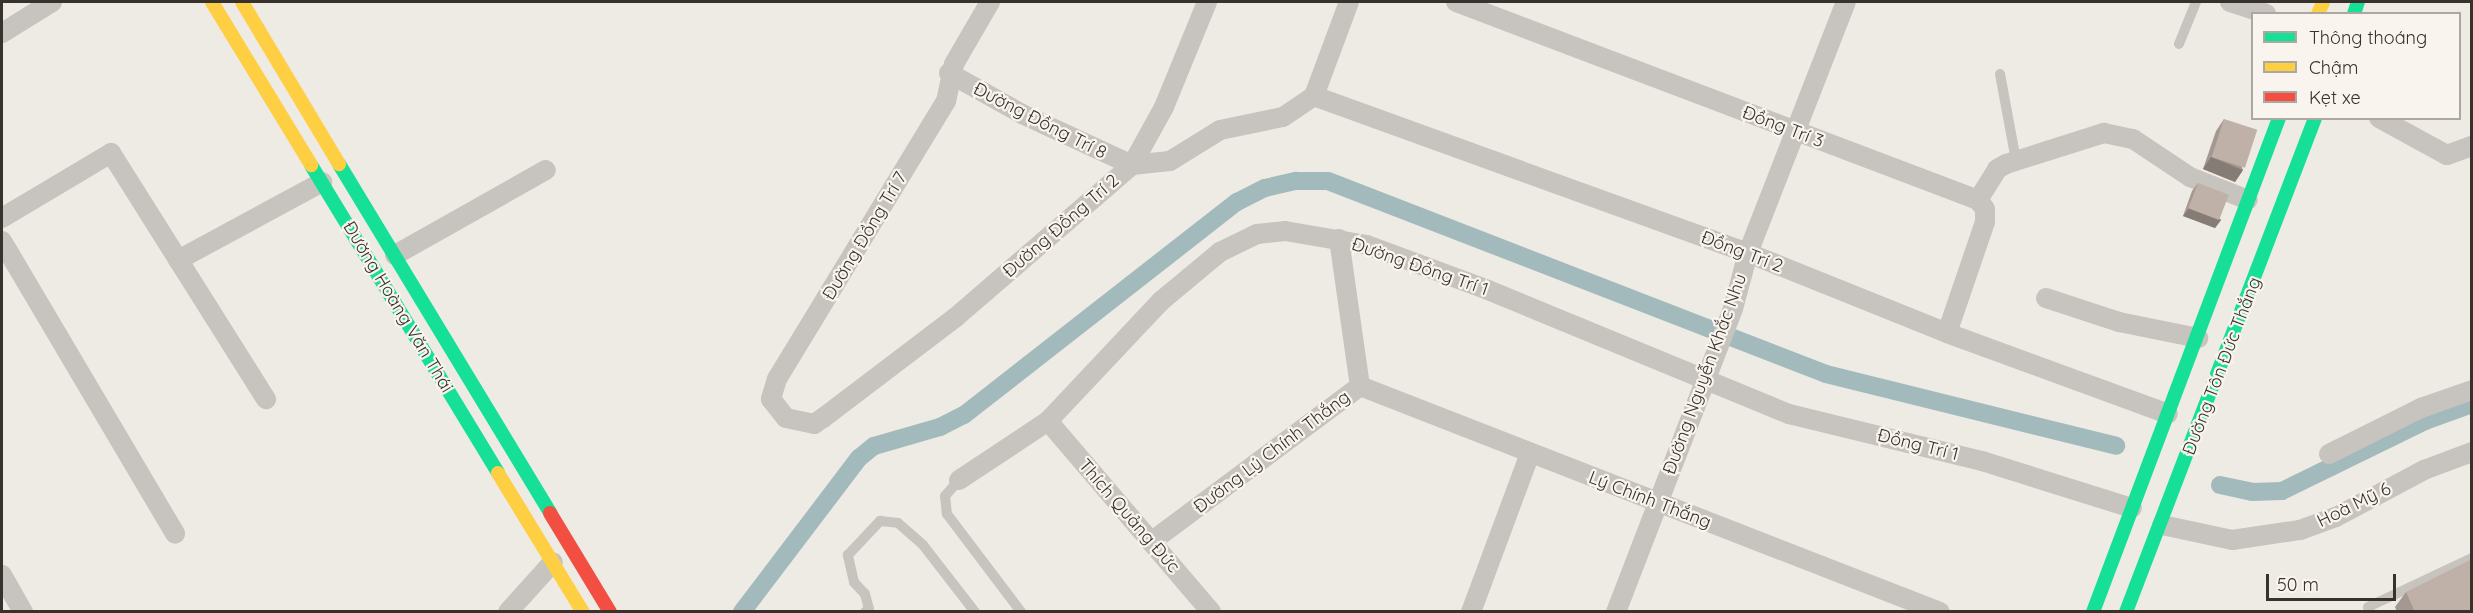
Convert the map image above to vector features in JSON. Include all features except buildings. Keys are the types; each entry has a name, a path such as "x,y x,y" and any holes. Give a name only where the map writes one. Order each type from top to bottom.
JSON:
{"main road":[{"name":"Đường Hoàng Văn Thái","path":"212,2 583,612"},
{"name":"Đường Hoàng Văn Thái","path":"242,2 610,612"},
{"name":"Đường Tôn Đức Thắng","path":"2093,612 2278,120"},
{"name":"Đường Tôn Đức Thắng","path":"2126,612 2162,525 2314,120"}],"street":[{"path":"2,33 24,9 52,2"},
{"name":"Đường Đồng Trí 7","path":"834,410 814,424 804,424 786,418 771,399 777,379 946,100 949,73 990,2"},
{"path":"1132,165 1164,107 1207,2"},
{"path":"1314,96 1349,2"},
{"name":"Đồng Trí 3","path":"1456,2 1978,200"},
{"name":"Đường Nguyễn Khắc Nhu","path":"1616,612 1733,309 1748,253 1846,2"},
{"path":"2230,2 2260,12"},
{"name":"Đường Đồng Trí 8","path":"949,73 1022,114 1132,165"},
{"name":"Đường Đồng Trí 2","path":"834,410 956,317 1132,165 1170,161 1220,130 1283,117 1314,96"},
{"name":"Đồng Trí 2","path":"1314,96 1748,253 1947,333 2168,414"},
{"path":"2383,120 2447,155 2472,146"},
{"path":"1947,333 1985,222 1985,209 1978,200 1997,169 2016,160 2090,134 2118,134 2133,139 2190,177 2248,200"},
{"path":"2,218 111,153 266,399"},
{"path":"395,255 546,170"},
{"path":"178,260 322,182"},
{"name":"Đường Đồng Trí 1","path":"959,480 1048,422 1161,301 1220,252 1257,234 1297,232 1367,245 1707,374"},
{"name":"Đường Lý Chính Thắng","path":"1151,542 1360,386 1339,239"},
{"path":"2,241 175,534"},
{"path":"2046,298 2119,322 2198,338"},
{"name":"Đồng Trí 1","path":"1707,374 1789,414 1982,461 2132,508"},
{"name":"Lý Chính Thắng","path":"1360,386 1910,606 1940,612"},
{"path":"2329,454 2421,408 2472,390"},
{"name":"Thích Quảng Đức","path":"1048,422 1211,612"},
{"name":"Hoà Mỹ 6","path":"2162,525 2232,540 2300,530 2336,517 2424,470 2472,452"},
{"path":"1471,612 1530,453"},
{"path":"508,612 553,562"},
{"path":"2,575 23,612"}],"lane":[{"path":"2179,44 2196,2"},
{"path":"2000,74 2016,160"},
{"path":"959,480 945,496 948,514 1021,612"},
{"path":"865,612 869,609 865,594 854,582 848,555 880,520 898,523 923,545 975,612"},
{"path":"2370,612 2368,607 2472,558"}],"waterway":[{"path":"742,612 859,458 874,446 940,427 964,415 1237,202 1265,188 1296,181 1328,181 1826,374 2116,446"},
{"path":"2220,485 2252,492 2282,491 2425,421 2472,404"}],"traffic: fast":[{"path":"2355,12 2358,2"},
{"path":"2093,612 2278,120"},
{"path":"2126,612 2314,120"},
{"path":"339,164 550,513"},
{"path":"311,165 498,473"}],"traffic: slow":[{"path":"212,2 311,165"},
{"path":"242,2 339,164"},
{"path":"2319,12 2323,2"},
{"path":"498,473 583,612"}],"traffic: jam":[{"path":"550,513 610,612"}]}
